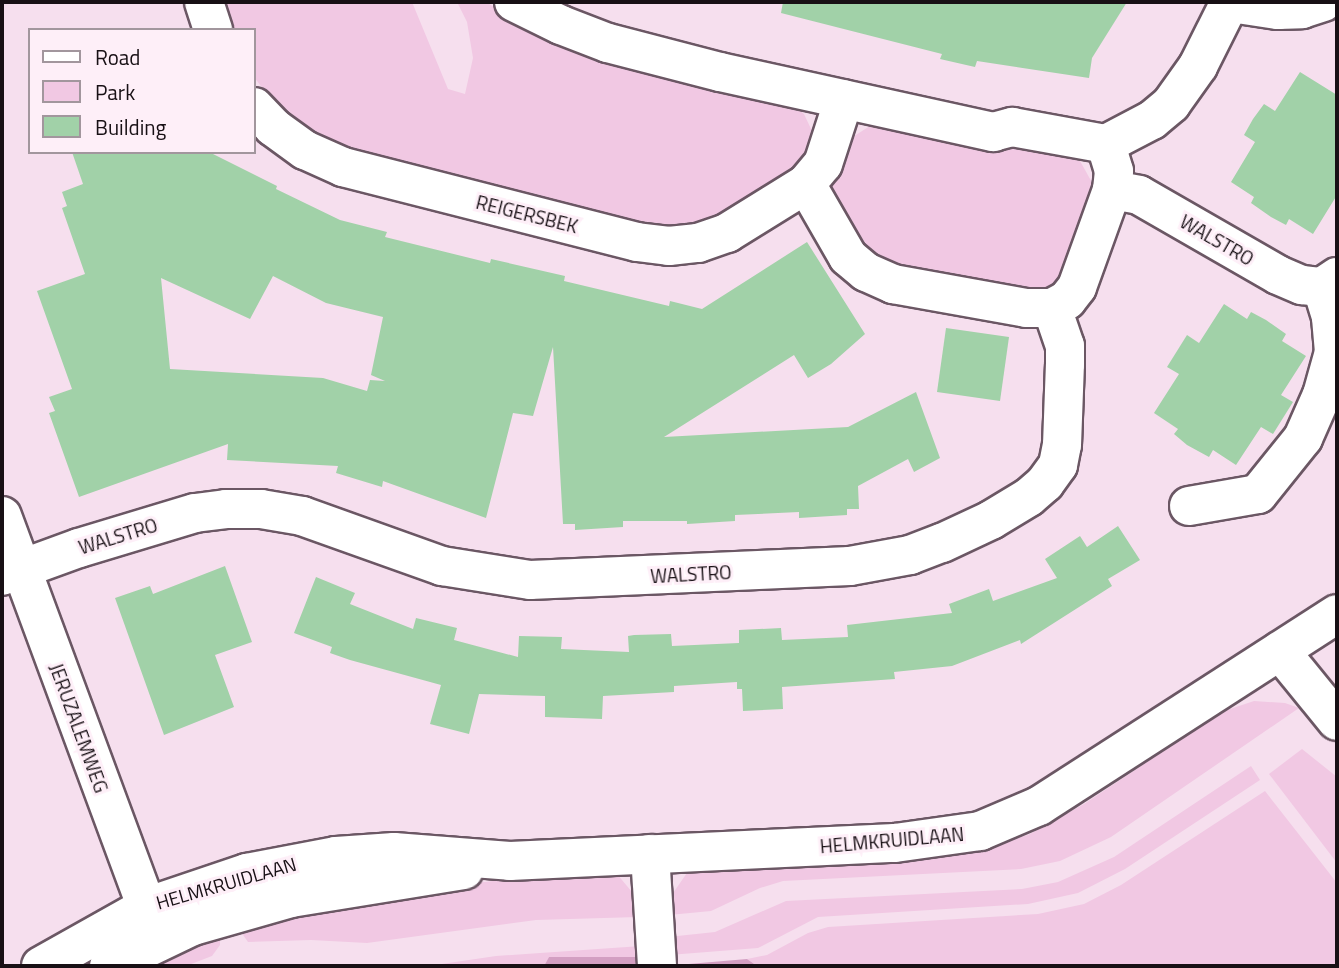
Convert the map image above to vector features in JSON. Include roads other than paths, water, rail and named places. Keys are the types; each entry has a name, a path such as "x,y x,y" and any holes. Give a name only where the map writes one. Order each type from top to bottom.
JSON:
{"street":[{"path":"204,2 212,28"},
{"path":"514,2 561,25 608,43 993,132 1012,127 1106,144 1144,125 1171,104 1198,66 1231,2 1278,10 1302,9 1323,2"},
{"name":"REIGERSBEK","path":"256,109 273,127 305,150 343,167 659,245 698,243 727,233 806,184 823,164 844,99"},
{"path":"806,184 848,257 866,272 893,284 1026,308 1052,309 1067,300 1077,288 1112,190 1114,171 1106,144"},
{"name":"WALSTRO","path":"1112,190 1139,195 1278,275 1302,285 1330,282 1334,352 1322,395 1303,438 1258,494 1189,506"},
{"name":"WALSTRO","path":"11,572 195,513 226,509 261,509 302,516 442,566 530,580 850,566 910,555 991,520 1029,497 1045,483 1058,465 1062,445 1065,346 1052,309"},
{"name":"JERUZALEMWEG","path":"2,516 11,572 152,923"},
{"name":"HELMKRUIDLAAN","path":"41,966 152,923 193,926 292,898 341,888 400,883 510,861 895,843 980,831 1039,806 1280,651 1334,624"},
{"path":"1280,651 1337,722"},
{"path":"650,854 657,966"},
{"name":"HELMKRUIDLAAN","path":"109,966 152,923"}]}
